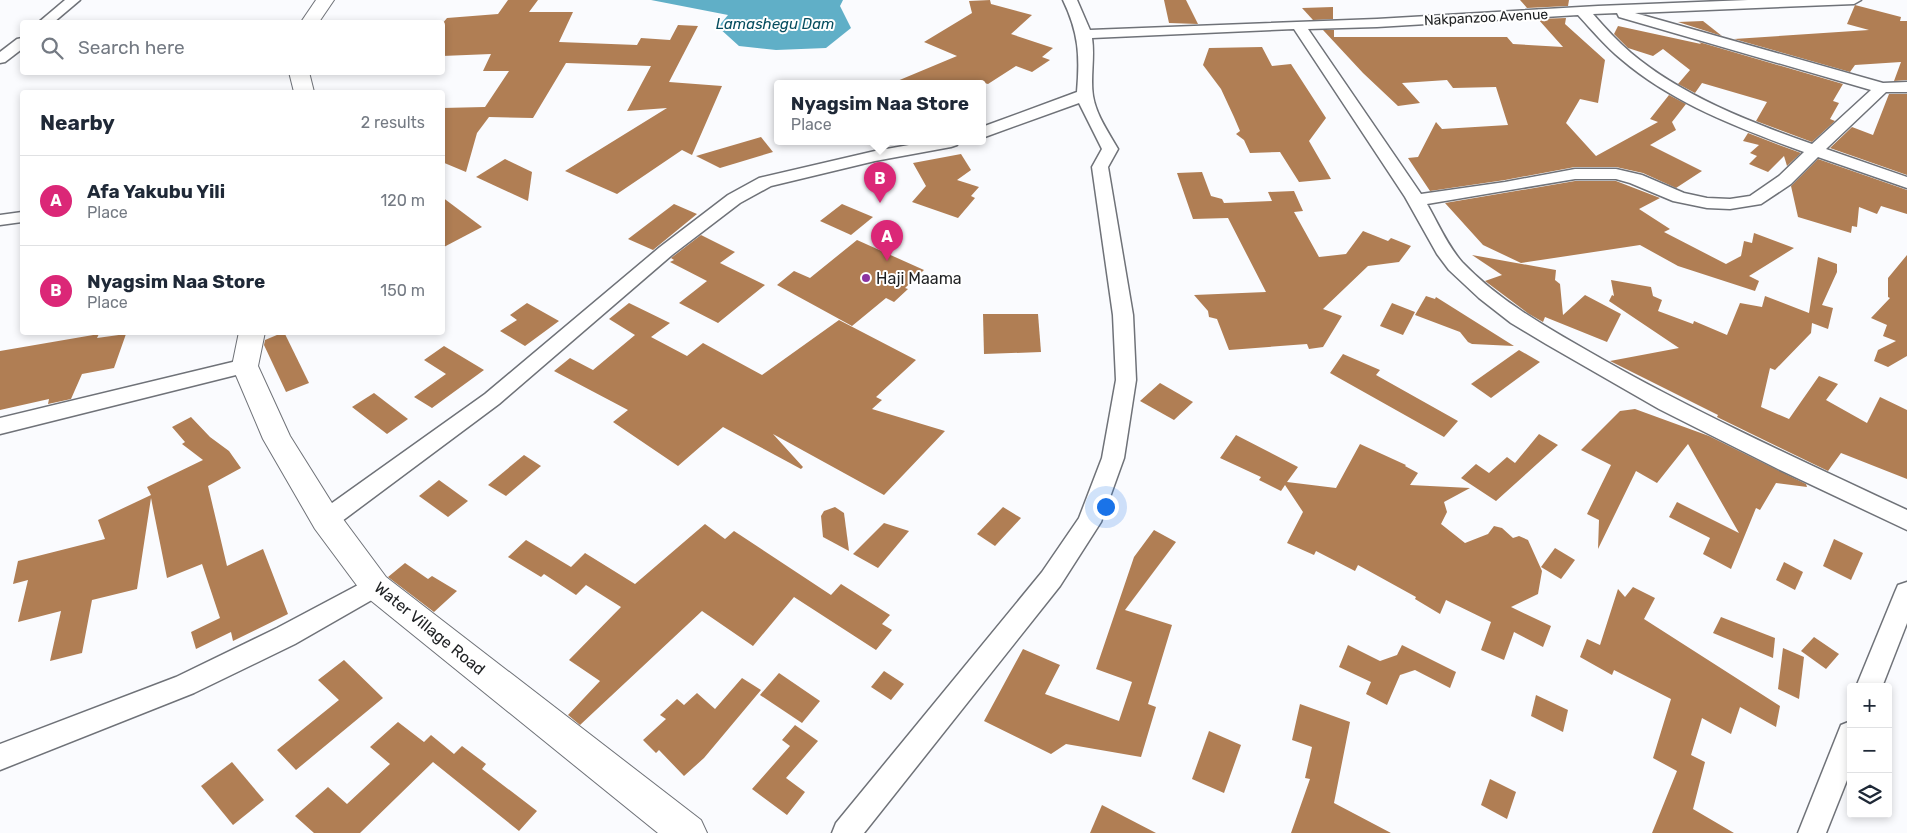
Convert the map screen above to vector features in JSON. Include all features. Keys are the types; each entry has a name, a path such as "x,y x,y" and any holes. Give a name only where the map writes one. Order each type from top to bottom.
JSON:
{"street":[{"path":"48,20 73,0"},
{"path":"311,20 325,0"},
{"path":"846,833 1051,579 1089,522 1113,458 1126,380 1123,315 1100,167 1110,149 1088,108 1085,94 1088,65 1085,34 1070,0"},
{"path":"1598,0 1610,10 1882,88 1907,88"},
{"name":"Nakpanzoo Avenue","path":"1085,34 1377,24 1582,11 1854,0"},
{"path":"1582,11 1612,44 1631,61 1658,79 1737,119 1907,183"},
{"path":"1298,26 1359,119 1416,200 1439,246 1478,288 1531,326 1617,378 1680,412 1907,522"},
{"path":"0,59 20,44"},
{"path":"301,75 304,90"},
{"path":"1416,200 1505,187 1575,174 1616,174 1636,179 1679,197 1707,203 1730,204 1755,200 1785,180 1882,88"},
{"path":"986,131 1085,94"},
{"path":"326,520 492,399 666,251 734,199 766,182 875,156 935,145"},
{"path":"0,220 20,217"},
{"path":"0,426 245,366 251,335"},
{"name":"Water Village Road","path":"245,366 277,439 326,520 374,586 688,833"},
{"path":"0,757 185,685 286,636 374,586"},
{"path":"1871,683 1907,592"},
{"path":"1812,833 1847,744"}],"water":[{"name":"Lamashegu Dam","path":"651,0 843,0 840,6 851,28 826,48 776,50 739,46 718,27 728,15"}],"building":[{"path":"508,0 538,0 529,12 573,12 559,42 637,45 641,38 670,40 678,25 698,26 669,82 722,86 692,155 682,150 617,194 565,171 667,108 627,111 651,66 566,63 533,118 489,117 477,133 466,172 445,163 445,108 485,107 509,71 483,71 491,54 445,56 445,20 447,18 498,14"},
{"path":"990,0 991,4 1032,15 1011,34 1053,48 1042,57 1050,60 1032,72 1016,66 988,84 986,83 986,80 900,80 957,56 924,42 972,13 969,1"},
{"path":"1164,0 1186,0 1198,24 1169,23"},
{"path":"1520,0 1569,0 1568,6 1527,8"},
{"path":"1855,5 1901,17 1900,21 1907,21 1907,80 1894,81 1901,62 1855,65 1850,72 1734,39 1869,30 1847,24"},
{"path":"1333,7 1333,19 1313,20 1302,8"},
{"path":"1566,18 1565,24 1605,60 1598,103 1580,99 1566,123 1596,156 1658,122 1650,119 1669,95 1686,104 1672,122 1676,130 1650,145 1702,171 1676,188 1643,173 1616,167 1575,167 1430,191 1408,158 1418,157 1436,122 1442,129 1508,125 1496,87 1453,88 1447,80 1402,83 1420,103 1398,106 1363,73 1323,30 1334,30 1334,37 1507,37 1513,44 1563,47 1538,19"},
{"path":"1703,21 1722,36 1678,22"},
{"path":"1618,26 1701,44 1699,42 1843,84 1833,101 1839,103 1830,119 1835,121 1812,142 1756,121 1767,102 1702,83 1695,93 1678,84 1690,70 1663,49 1653,56 1628,48 1614,34"},
{"path":"1262,47 1272,66 1291,64 1326,118 1309,141 1331,179 1299,182 1280,152 1250,153 1244,140 1236,134 1240,131 1221,89 1203,65 1209,48"},
{"path":"1889,94 1907,94 1907,175 1830,148 1852,127 1873,135"},
{"path":"1748,133 1801,153 1787,166 1784,156 1768,172 1749,164 1757,156 1750,153 1759,145 1743,141"},
{"path":"761,137 773,152 720,168 696,156"},
{"path":"961,154 971,170 957,180 979,187 971,196 975,198 958,218 912,202 926,186 913,163"},
{"path":"505,159 532,172 528,201 476,177"},
{"path":"1818,159 1907,190 1907,214 1881,206 1877,214 1859,207 1857,227 1852,226 1851,233 1798,217 1791,186"},
{"path":"1202,172 1211,196 1222,199 1224,203 1272,201 1268,192 1294,191 1303,211 1294,212 1319,257 1346,254 1363,231 1388,241 1391,238 1411,246 1399,262 1368,266 1323,309 1342,316 1323,347 1309,349 1307,344 1229,350 1217,319 1209,317 1208,311 1194,295 1266,292 1228,218 1193,219 1177,173"},
{"path":"1575,181 1616,181 1660,198 1639,209 1670,229 1664,232 1726,264 1741,256 1744,241 1752,243 1754,233 1794,248 1749,276 1759,281 1755,291 1678,266 1640,245 1521,263 1483,245 1445,203"},
{"path":"445,199 482,227 445,246"},
{"path":"674,204 697,214 653,250 628,239"},
{"path":"842,204 873,217 851,235 820,221"},
{"path":"701,235 735,252 720,263 765,285 718,323 679,303 707,281 670,262 674,260 671,258"},
{"path":"857,240 924,270 905,288 908,289 894,302 886,298 852,326 777,285 794,271 810,278"},
{"path":"1472,255 1556,270 1555,280 1560,284 1563,315 1585,295 1621,314 1607,342 1545,317 1543,322 1529,314 1485,281 1502,275"},
{"path":"1907,255 1907,356 1888,367 1874,361 1878,350 1896,341 1883,336 1887,325 1871,318 1890,298 1888,297 1888,278"},
{"path":"1818,257 1837,264 1837,272 1822,305 1833,308 1828,329 1812,323 1811,333 1775,370 1770,368 1761,407 1789,419 1819,376 1838,384 1826,400 1867,423 1880,397 1907,410 1907,479 1841,453 1828,471 1717,417 1718,415 1610,361 1679,348 1609,301 1612,295 1614,296 1611,280 1651,287 1653,296 1662,300 1658,311 1693,324 1694,321 1727,335 1740,303 1762,307 1765,296 1809,313"},
{"path":"1426,296 1435,299 1436,297 1514,346 1472,344 1460,332 1415,315"},
{"path":"527,303 559,321 525,346 500,331 517,320 510,315"},
{"path":"629,303 670,323 651,337 687,356 703,343 762,375 839,320 916,360 876,397 882,400 872,409 945,431 884,495 773,434 803,467 801,469 723,427 678,466 613,422 628,410 554,371 570,358 593,370 635,335 609,319"},
{"path":"1392,303 1415,312 1403,335 1380,326"},
{"path":"983,314 1038,314 1041,352 984,354"},
{"path":"93,335 98,335 97,338 126,335 114,368 82,374 71,399 48,404 49,399 0,410 0,351"},
{"path":"277,335 285,335 309,383 286,392 264,345 265,340"},
{"path":"444,346 484,370 432,408 414,397 446,374 424,360"},
{"path":"1519,350 1540,362 1491,398 1471,384"},
{"path":"1343,354 1380,370 1376,375 1458,421 1444,437 1330,373"},
{"path":"1160,383 1193,402 1174,420 1140,401"},
{"path":"374,393 408,419 387,434 352,407"},
{"path":"1635,409 1709,436 1806,484 1807,487 1776,483 1760,510 1756,508 1731,569 1703,554 1710,538 1669,517 1677,502 1739,533 1688,444 1657,483 1636,471 1598,549 1599,520 1587,514 1611,465 1581,450 1620,411"},
{"path":"191,417 210,437 229,451 241,468 208,486 227,566 263,549 288,614 233,641 231,632 196,649 191,632 220,618 202,564 167,578 151,498 137,589 92,600 82,653 50,661 61,611 18,622 28,580 13,584 18,561 105,539 98,520 151,495 147,487 203,460 182,444 185,442 172,427"},
{"path":"1539,434 1558,445 1496,501 1461,478 1476,464 1489,473 1507,457 1515,463"},
{"path":"1236,435 1298,467 1287,482 1336,488 1360,444 1406,465 1418,473 1410,485 1470,488 1444,502 1447,512 1441,524 1465,543 1488,534 1494,526 1502,528 1513,538 1519,536 1528,540 1542,571 1538,594 1511,607 1551,626 1543,647 1514,632 1504,660 1481,650 1491,622 1446,600 1440,614 1415,599 1416,597 1358,565 1355,571 1316,551 1314,555 1287,543 1303,512 1285,485 1281,491 1259,480 1261,477 1220,458"},
{"path":"524,455 541,466 506,496 488,485"},
{"path":"439,480 468,501 448,517 419,496"},
{"path":"835,507 844,513 849,551 823,537 821,516 824,511"},
{"path":"1003,507 1021,518 995,546 977,534"},
{"path":"884,523 909,531 878,568 853,554"},
{"path":"705,524 725,539 734,531 831,595 841,584 890,615 882,624 892,630 876,650 794,597 753,646 702,611 580,725 568,715 600,681 569,660 621,607 586,585 576,595 544,574 541,577 508,557 526,540 571,567 585,553 635,584"},
{"path":"1154,530 1176,542 1125,610 1172,625 1148,704 1156,707 1141,757 1066,744 1051,754 984,721 1023,649 1060,665 1045,694 1119,721 1132,682 1096,669 1134,557"},
{"path":"1834,539 1863,553 1851,580 1823,566"},
{"path":"1555,548 1575,560 1561,579 1541,567"},
{"path":"1784,562 1803,572 1795,590 1776,580"},
{"path":"405,563 428,579 432,576 457,591 434,612 388,577"},
{"path":"1633,587 1655,598 1644,619 1780,706 1776,727 1740,707 1731,734 1702,718 1691,755 1705,762 1693,809 1734,833 1652,833 1677,771 1653,758 1671,699 1614,670 1612,675 1580,657 1587,639 1600,645 1618,589 1625,597"},
{"path":"1721,617 1775,638 1773,658 1713,633"},
{"path":"1814,637 1839,654 1826,669 1801,651"},
{"path":"1348,645 1380,661 1397,655 1402,645 1456,672 1450,688 1415,670 1400,675 1387,705 1366,694 1371,682 1339,667"},
{"path":"1783,648 1804,657 1799,699 1778,689"},
{"path":"344,660 383,698 296,770 277,750 339,700 318,680"},
{"path":"884,671 904,684 891,700 871,687"},
{"path":"779,673 820,701 802,723 760,695"},
{"path":"742,678 761,690 704,758 684,776 659,750 656,753 643,740 666,719 660,715 677,699 684,705 697,693 715,709"},
{"path":"1536,695 1568,710 1563,732 1531,716"},
{"path":"1300,704 1350,722 1334,803 1391,833 1291,833 1310,779 1305,778 1312,747 1292,740"},
{"path":"398,722 424,742 431,735 454,754 462,746 486,764 482,769 537,811 519,831 433,762 360,833 314,833 295,816 328,787 347,804 390,764 370,747"},
{"path":"795,725 818,741 786,778 805,792 787,815 752,789 790,746 782,740"},
{"path":"1209,731 1241,745 1224,793 1192,779"},
{"path":"232,762 264,800 233,825 201,786"},
{"path":"1490,779 1516,792 1507,819 1481,805"},
{"path":"1102,805 1156,833 1090,833"}],"place":[{"name":"Nyagsim Naa Store","path":"880,203"},
{"name":"Afa Yakubu Yili","path":"887,261"},
{"name":"Haji Maama","path":"866,278"}]}
